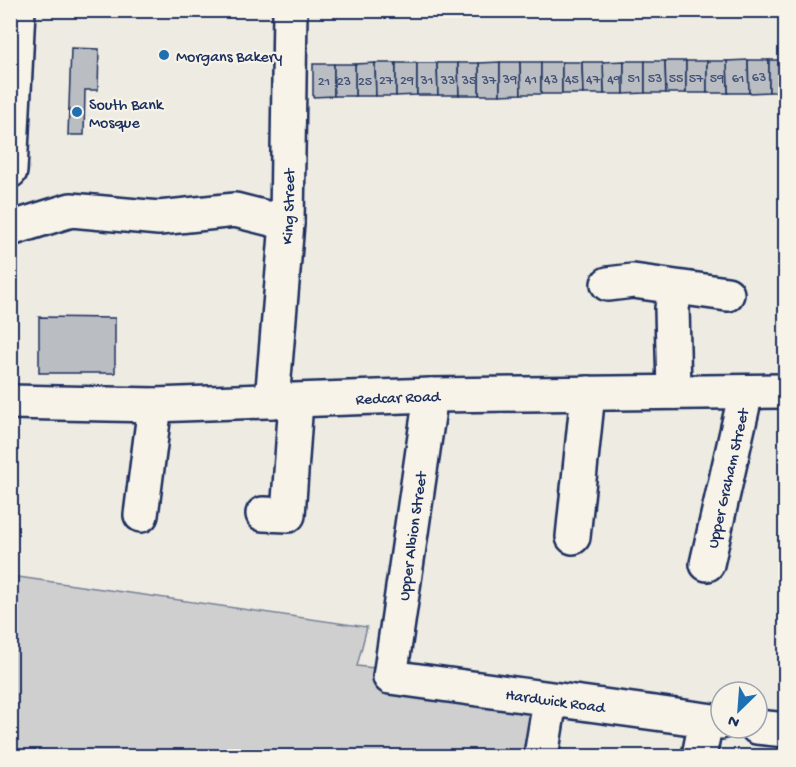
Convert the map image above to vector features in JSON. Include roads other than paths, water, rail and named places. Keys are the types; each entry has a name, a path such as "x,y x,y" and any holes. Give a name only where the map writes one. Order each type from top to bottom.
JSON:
{"street":[{"path":"10,171 18,10"},
{"name":"King Street","path":"263,514 288,515 284,401 290,10"},
{"path":"10,230 71,210 159,218 235,210 287,222"},
{"path":"608,284 633,281 727,294"},
{"path":"674,392 672,328 676,288"},
{"name":"Redcar Road","path":"10,402 155,405 431,394 786,391"},
{"name":"Upper Graham Street","path":"707,564 746,392"},
{"path":"573,537 588,393"},
{"name":"Upper Albion Street","path":"390,677 431,394"},
{"path":"141,515 155,405"},
{"name":"Hardwick Road","path":"390,677 709,721"},
{"path":"541,756 550,701"},
{"path":"769,728 786,730"},
{"path":"699,756 709,733"}],"place":[{"name":"Morgans Bakery","path":"164,55"},
{"name":"South Bank Mosque","path":"77,112"}]}
